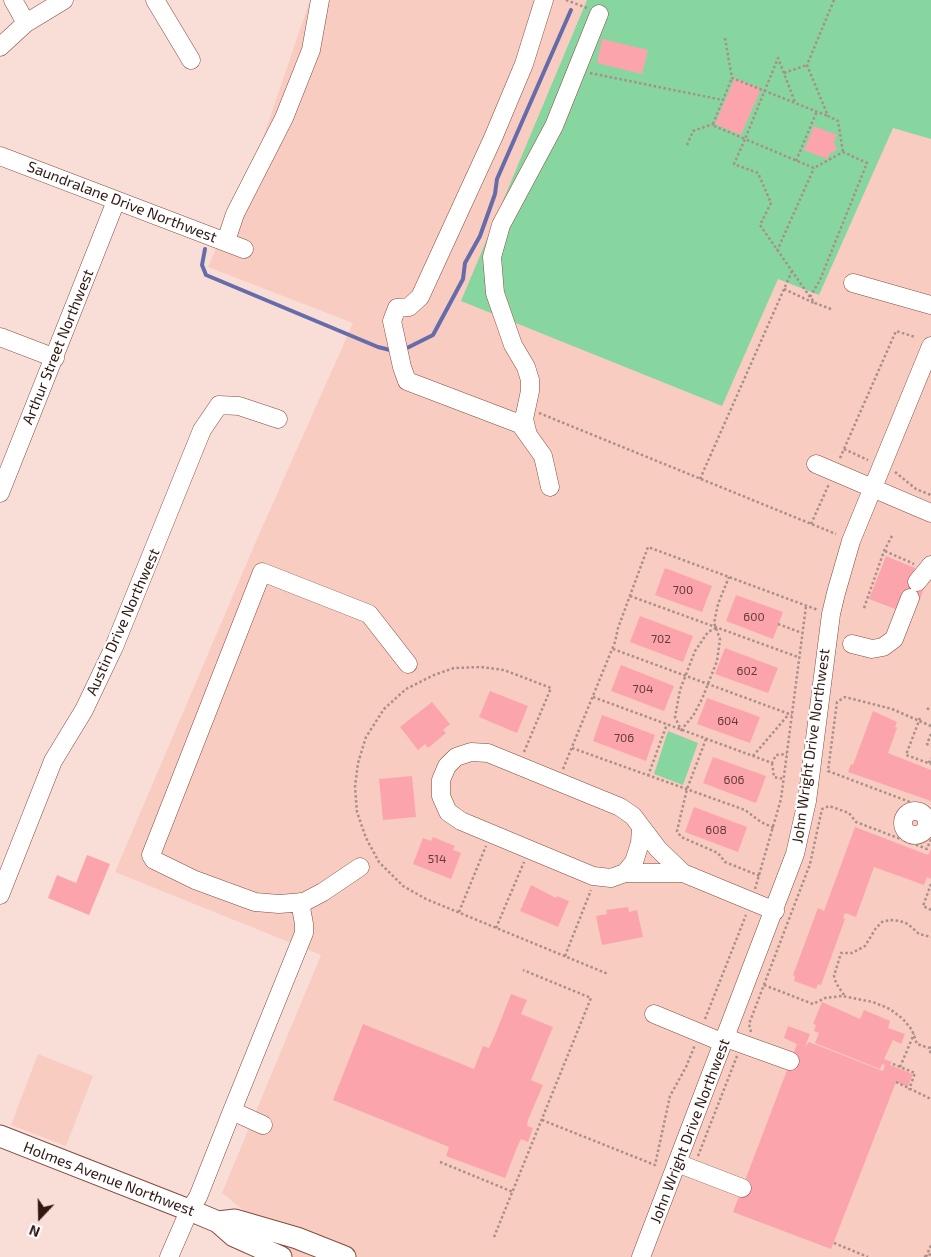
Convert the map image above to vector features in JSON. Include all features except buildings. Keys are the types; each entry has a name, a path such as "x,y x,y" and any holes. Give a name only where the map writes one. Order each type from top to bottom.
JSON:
{"main road":[{"name":"Holmes Avenue Northwest","path":"0,1136 218,1222 234,1236 280,1257"},
{"name":"Holmes Avenue Northwest","path":"218,1222 235,1220 297,1238 345,1257"}],"street":[{"path":"12,0 26,23"},
{"path":"0,47 26,23 64,0"},
{"path":"155,0 191,60"},
{"path":"226,241 236,214 288,109 311,50 320,0"},
{"path":"544,0 521,72 420,297 410,307 397,308 392,321 407,381 520,424 543,456 550,488"},
{"path":"528,434 524,419 530,391 530,380 526,367 513,345 495,292 492,258 502,225 554,126 599,14"},
{"name":"Saundralane Drive Northwest","path":"0,156 244,249"},
{"name":"Arthur Street Northwest","path":"0,493 116,201"},
{"path":"853,283 931,305"},
{"path":"0,337 55,358"},
{"name":"John Wright Drive Northwest","path":"641,1257 685,1166 795,854 802,828 831,614 851,541 931,346"},
{"name":"Austin Drive Northwest","path":"0,894 54,761 84,710 114,647 202,430 219,405 239,406 278,420"},
{"path":"816,464 931,513"},
{"path":"360,867 323,892 300,902 280,904 255,902 195,880 154,860 151,854 262,572 369,614 408,664"},
{"path":"852,644 872,649 883,647 894,639 910,598"},
{"path":"683,873 625,874 611,878 593,876 461,821 448,812 441,796 441,780 446,766 456,758 471,752 488,753 620,807 633,816 658,849 683,873 775,911"},
{"path":"625,874 634,862 640,843 641,828"},
{"path":"168,1257 188,1211 198,1197 304,933 300,902"},
{"path":"654,1014 700,1033 790,1061"},
{"path":"232,1112 263,1125"},
{"path":"685,1166 742,1188"}],"path":[{"path":"566,0 599,14"},
{"path":"828,116 808,65 834,0"},
{"path":"713,124 732,78 725,38"},
{"path":"795,102 778,58 734,164 758,173 771,203 760,226 816,303"},
{"path":"784,73 808,65"},
{"path":"577,71 723,100"},
{"path":"732,78 766,90 838,121 843,152"},
{"path":"796,161 817,111"},
{"path":"713,124 814,168"},
{"path":"687,145 693,130 713,124"},
{"path":"777,250 814,168 843,152"},
{"path":"810,297 820,280 867,163 843,152"},
{"path":"700,479 792,271"},
{"path":"784,289 831,309"},
{"path":"811,524 896,331 915,337"},
{"path":"526,407 836,534"},
{"path":"844,449 870,460"},
{"path":"895,472 916,489 931,495"},
{"path":"864,608 884,551 893,534"},
{"path":"555,768 562,771 572,748 612,649 648,547 831,614"},
{"path":"884,551 923,571"},
{"path":"681,730 692,716 708,684 718,654 720,639 714,623 718,604 729,577"},
{"path":"630,596 798,657"},
{"path":"542,1120 655,1165 670,1096 686,1068 700,1033 751,901 774,828 784,779 790,715 806,606"},
{"path":"778,624 802,633"},
{"path":"681,730 676,716 680,690 695,651 708,632 716,628"},
{"path":"612,649 790,715"},
{"path":"593,697 772,763"},
{"path":"926,811 828,772 837,702 846,697 892,709 931,726"},
{"path":"927,708 931,711"},
{"path":"753,756 790,715"},
{"path":"920,720 906,755 930,764 931,758"},
{"path":"648,776 666,724"},
{"path":"931,734 927,744 931,746"},
{"path":"706,739 686,790 678,831 681,837 718,853 726,862 760,876"},
{"path":"572,748 745,810 760,822 774,828"},
{"path":"784,779 774,777 772,763 776,755 787,754"},
{"path":"685,1166 730,1041 749,1024 764,985 810,864 822,809 830,806 849,813 856,822 927,849 931,839"},
{"path":"496,928 524,861 533,864"},
{"path":"931,884 923,906 931,910"},
{"path":"586,886 600,890"},
{"path":"565,956 592,888"},
{"path":"478,920 608,974"},
{"path":"845,996 836,983 834,976 841,953 852,953 865,946 882,922 900,920 908,924 919,934 931,937"},
{"path":"494,1237 591,998 523,970"},
{"path":"764,985 813,1004 825,998 845,996 873,1002 890,1009 903,1018 914,1034 917,1044 930,1048 931,1054"},
{"path":"749,1024 751,1032 760,1036"},
{"path":"900,1067 914,1034"},
{"path":"893,1064 915,1073 909,1090"},
{"path":"896,1082 909,1090 931,1099"},
{"path":"440,1162 513,1192"},
{"path":"834,1243 868,1257"},
{"path":"925,1257 931,1245"},
{"path":"925,1257 931,1254"}],"shaded area":[{"path":"310,0 931,0 931,1257 280,1257 285,1244 222,1193 321,955 115,872 257,539 353,323 208,267 263,138"},
{"path":"38,1054 93,1076 66,1146 11,1125"}],"green space":[{"path":"587,0 931,0 931,139 893,128 819,295 778,279 722,406 461,301"},
{"path":"668,731 698,743 683,785 654,774"}],"waterway":[{"path":"405,349 433,335 463,279 465,263 480,236 495,194 497,179 571,10"},
{"path":"205,249 202,265 206,275 378,347 394,351"}]}
